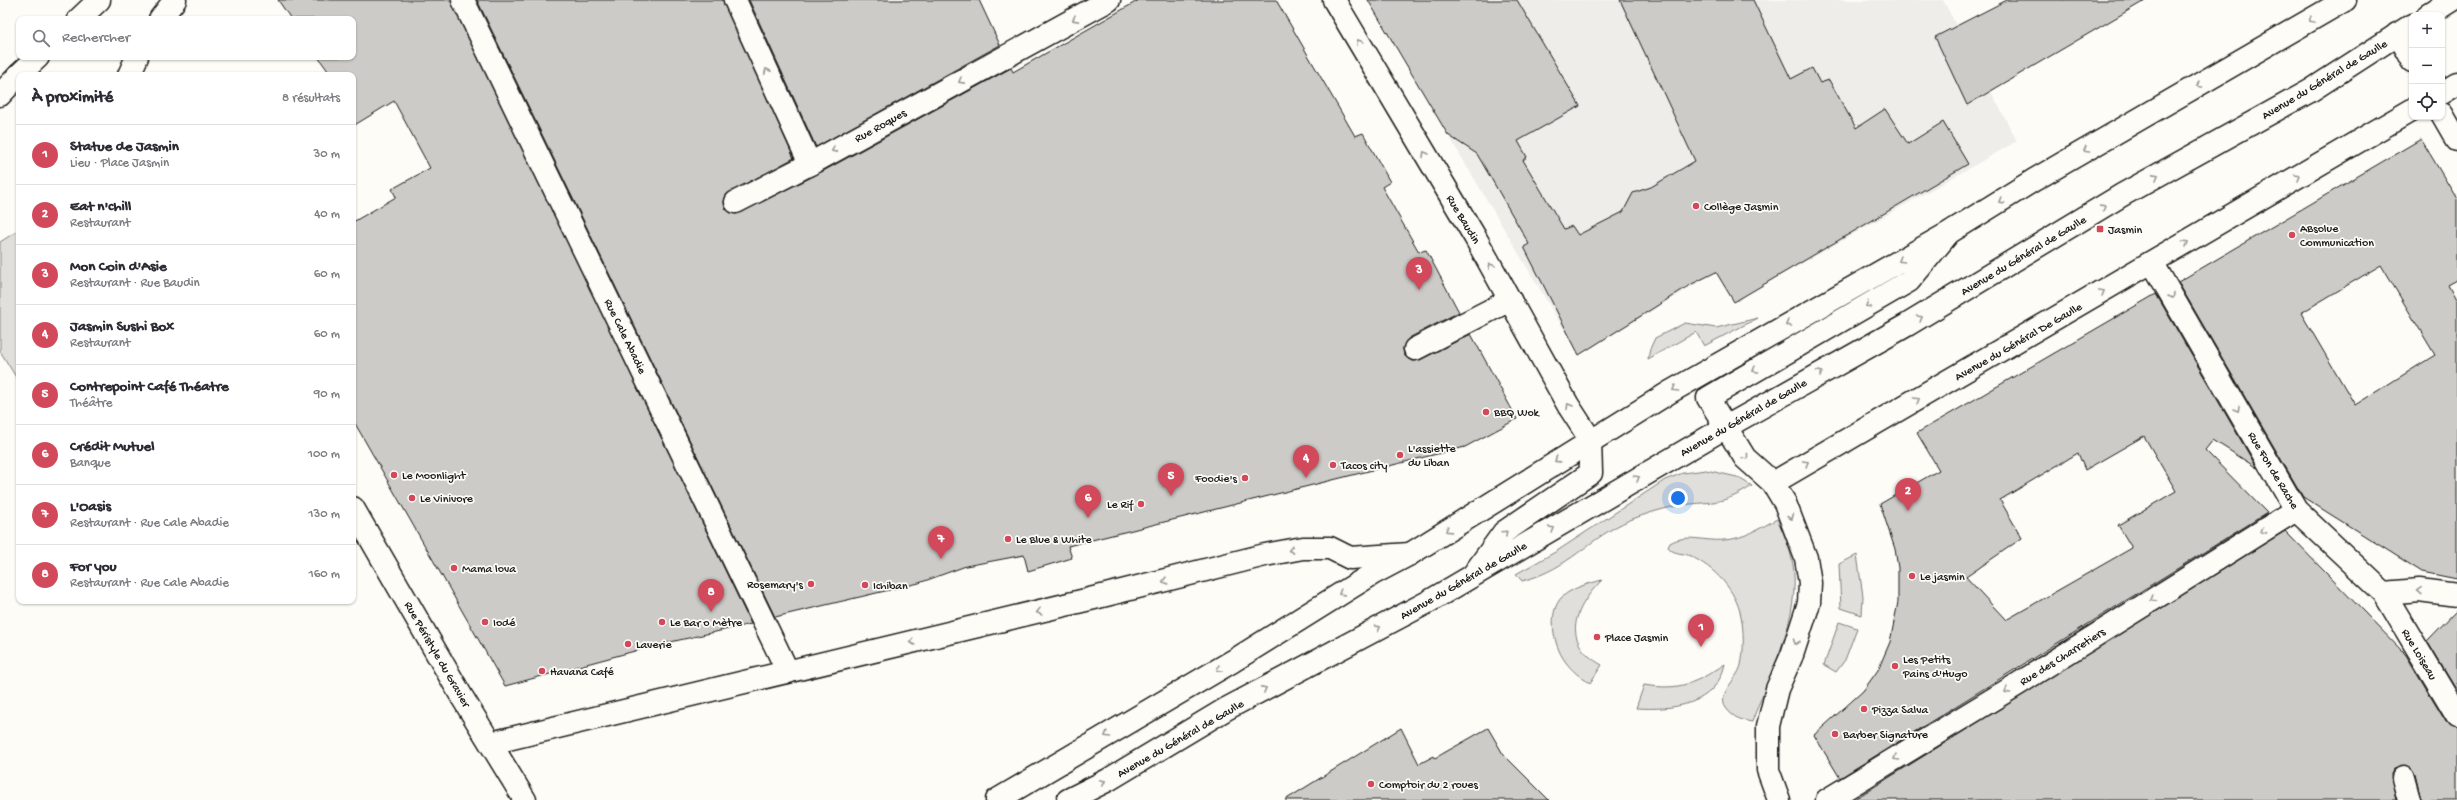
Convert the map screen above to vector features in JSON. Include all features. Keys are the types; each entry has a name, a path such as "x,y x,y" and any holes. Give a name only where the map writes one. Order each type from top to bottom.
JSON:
{"street":[{"path":"82,16 99,0"},
{"path":"162,16 175,0"},
{"name":"Rue Cale Abadie","path":"463,0 788,672"},
{"path":"735,0 810,164"},
{"name":"Rue Roques","path":"736,202 810,164 1109,0"},
{"name":"Rue Baudin","path":"1334,0 1510,300 1568,405 1590,439"},
{"path":"997,800 1233,661 1374,573 1410,554 1590,439 1947,234 2034,180 2345,0"},
{"path":"2433,12 2452,0"},
{"path":"2404,30 2409,49"},
{"name":"Avenue du Général de Gaulle","path":"1068,800 1108,780 1226,709 1428,602 1726,427 1908,325 2122,195 2310,91 2404,30"},
{"path":"22,72 35,60"},
{"path":"130,72 136,60"},
{"path":"0,94 16,78"},
{"path":"2445,91 2457,84"},
{"name":"Avenue du Général De Gaulle","path":"1773,483 2409,112"},
{"path":"2445,119 2457,140"},
{"path":"1779,800 1768,770 1768,726 1777,689 1792,655 1809,603 1810,583 1806,558 1794,523 1773,483 1745,458 1708,398 1909,281 1947,234"},
{"name":"Rue Fon de Rache","path":"2152,262 2296,510 2384,593"},
{"path":"1415,349 1510,300"},
{"path":"1474,575 1504,532 1591,473 1590,439"},
{"name":"Rue des Charretiers","path":"1827,800 2018,684 2296,510"},
{"name":"Rue Péristyle du Gravier","path":"356,513 526,800"},
{"path":"491,743 788,672 1265,554 1303,548 1330,548 1350,558 1410,554"},
{"path":"2384,593 2419,590 2457,595"},
{"name":"Rue Loiseau","path":"2384,593 2457,715"},
{"path":"2403,778 2409,800"}],"shaded area":[{"name":"Collège Jasmin","path":"1368,0 1943,0 2017,141 1734,302 1716,272 1579,355"},
{"path":"16,232 16,377 0,351 0,242"},
{"path":"1758,318 1704,346 1696,332 1648,359 1650,349 1655,338 1685,323 1716,328"},
{"path":"1706,470 1737,477 1752,486 1741,493 1723,500 1671,507 1630,520 1603,535 1553,569 1539,576 1522,581 1516,574 1557,551 1665,480 1683,473"},
{"path":"1777,519 1786,539 1792,560 1794,593 1787,631 1752,722 1734,716 1726,708 1724,703 1724,697 1739,670 1743,654 1742,622 1734,597 1723,580 1707,566 1690,556 1670,550 1668,547 1670,543 1676,540 1689,538 1717,540 1738,538"},
{"path":"1857,555 1863,596 1862,615 1841,608 1839,564"},
{"path":"1602,580 1584,602 1576,624 1576,635 1580,646 1589,656 1602,665 1590,683 1573,671 1567,664 1557,646 1553,629 1554,611 1557,603 1566,594 1586,584"},
{"path":"1839,622 1857,628 1845,660 1836,672 1824,665"},
{"path":"1725,664 1720,678 1712,689 1702,697 1678,706 1664,708 1636,708 1644,685 1668,687 1687,684 1696,681"}],"building":[{"path":"278,0 451,0 751,624 657,645 505,686 356,425 356,220 396,197 392,189 430,168 394,101 356,124 356,72 329,72 320,60 356,60 356,16 289,16"},
{"path":"477,0 723,0 794,158 726,195 724,202 725,208 736,214 816,175 1011,68 1013,72 1139,0 1276,0 1355,136 1363,133 1390,182 1382,187 1419,252 1426,250 1459,312 1409,338 1403,348 1404,355 1414,361 1420,360 1471,334 1517,419 1465,447 1068,546 1072,558 1028,571 1024,555 966,566 919,583 775,617"},
{"path":"749,0 979,0 1000,45 816,147"},
{"name":"Collège Jasmin","path":"1368,0 1517,0 1580,106 1518,141 1527,157 1523,160 1564,229 1572,226 1578,235 1623,212 1633,193 1651,187 1695,161 1620,0 1753,0 1791,79 1812,68 1820,83 1829,80 1856,128 1885,109 1908,144 1943,122 1968,164 1734,302 1716,272 1690,285 1579,355 1524,247 1529,244 1477,154 1448,135"},
{"path":"2007,0 2146,0 1967,105 1935,37"},
{"path":"2421,139 2457,199 2457,280 2448,285 2457,302 2457,579 2422,572 2303,497 2178,282","holes":["2381,265 2435,355 2355,405 2301,313"]},
{"path":"2156,294 2257,468 2213,440 2205,450 2267,513 1840,778 1814,735 1863,691 1878,670 1890,642 1898,602 1898,568 1895,549 1880,504 1939,470 1917,433","holes":["2144,436 2176,491 2118,525 2132,548 2006,620 1966,577 2022,538 2000,500 2078,453 2085,470"]},
{"path":"2285,531 2406,655 2446,721 2457,727 2457,800 2421,800 2415,774 2406,766 2394,769 2391,774 2396,800 1853,800"},
{"path":"2457,610 2457,691 2427,641"},
{"path":"1401,728 1419,764 1434,756 1435,758 1488,728 1503,754 1549,800 1285,800"}],"place":[{"name":"Collège Jasmin","path":"1696,206"},
{"name":"Jasmin","path":"2100,229"},
{"name":"ABsolue Communication","path":"2292,235"},
{"name":"Mon Coin d'Asie","path":"1419,290"},
{"name":"BBQ Wok","path":"1486,412"},
{"name":"L'assiette du Liban","path":"1400,455"},
{"name":"Tacos city","path":"1333,465"},
{"name":"Le Moonlight","path":"394,475"},
{"name":"Foodie's","path":"1245,478"},
{"name":"Jasmin Sushi Box","path":"1306,478"},
{"name":"Contrepoint Café Théatre","path":"1171,496"},
{"name":"Le Vinivore","path":"412,498"},
{"name":"Le Rif","path":"1141,504"},
{"name":"Eat n'chill","path":"1908,511"},
{"name":"Crédit Mutuel","path":"1088,518"},
{"name":"Le Blue & White","path":"1008,539"},
{"name":"L'Oasis","path":"941,559"},
{"name":"Mama lova","path":"454,568"},
{"name":"Le jasmin","path":"1912,576"},
{"name":"Rosemary's","path":"811,584"},
{"name":"Ichiban","path":"865,585"},
{"name":"For you","path":"711,612"},
{"name":"Iodé","path":"485,622"},
{"name":"Le Bar o Mètre","path":"662,622"},
{"name":"Place Jasmin","path":"1597,637"},
{"name":"Laverie","path":"628,644"},
{"name":"Statue de Jasmin","path":"1701,647"},
{"name":"Les Petits Pains d'Hugo","path":"1895,666"},
{"name":"Havana Café","path":"542,671"},
{"name":"Pizza Salva","path":"1864,709"},
{"name":"Barber Signature","path":"1835,734"},
{"name":"Comptoir du 2 roues","path":"1371,784"}]}
